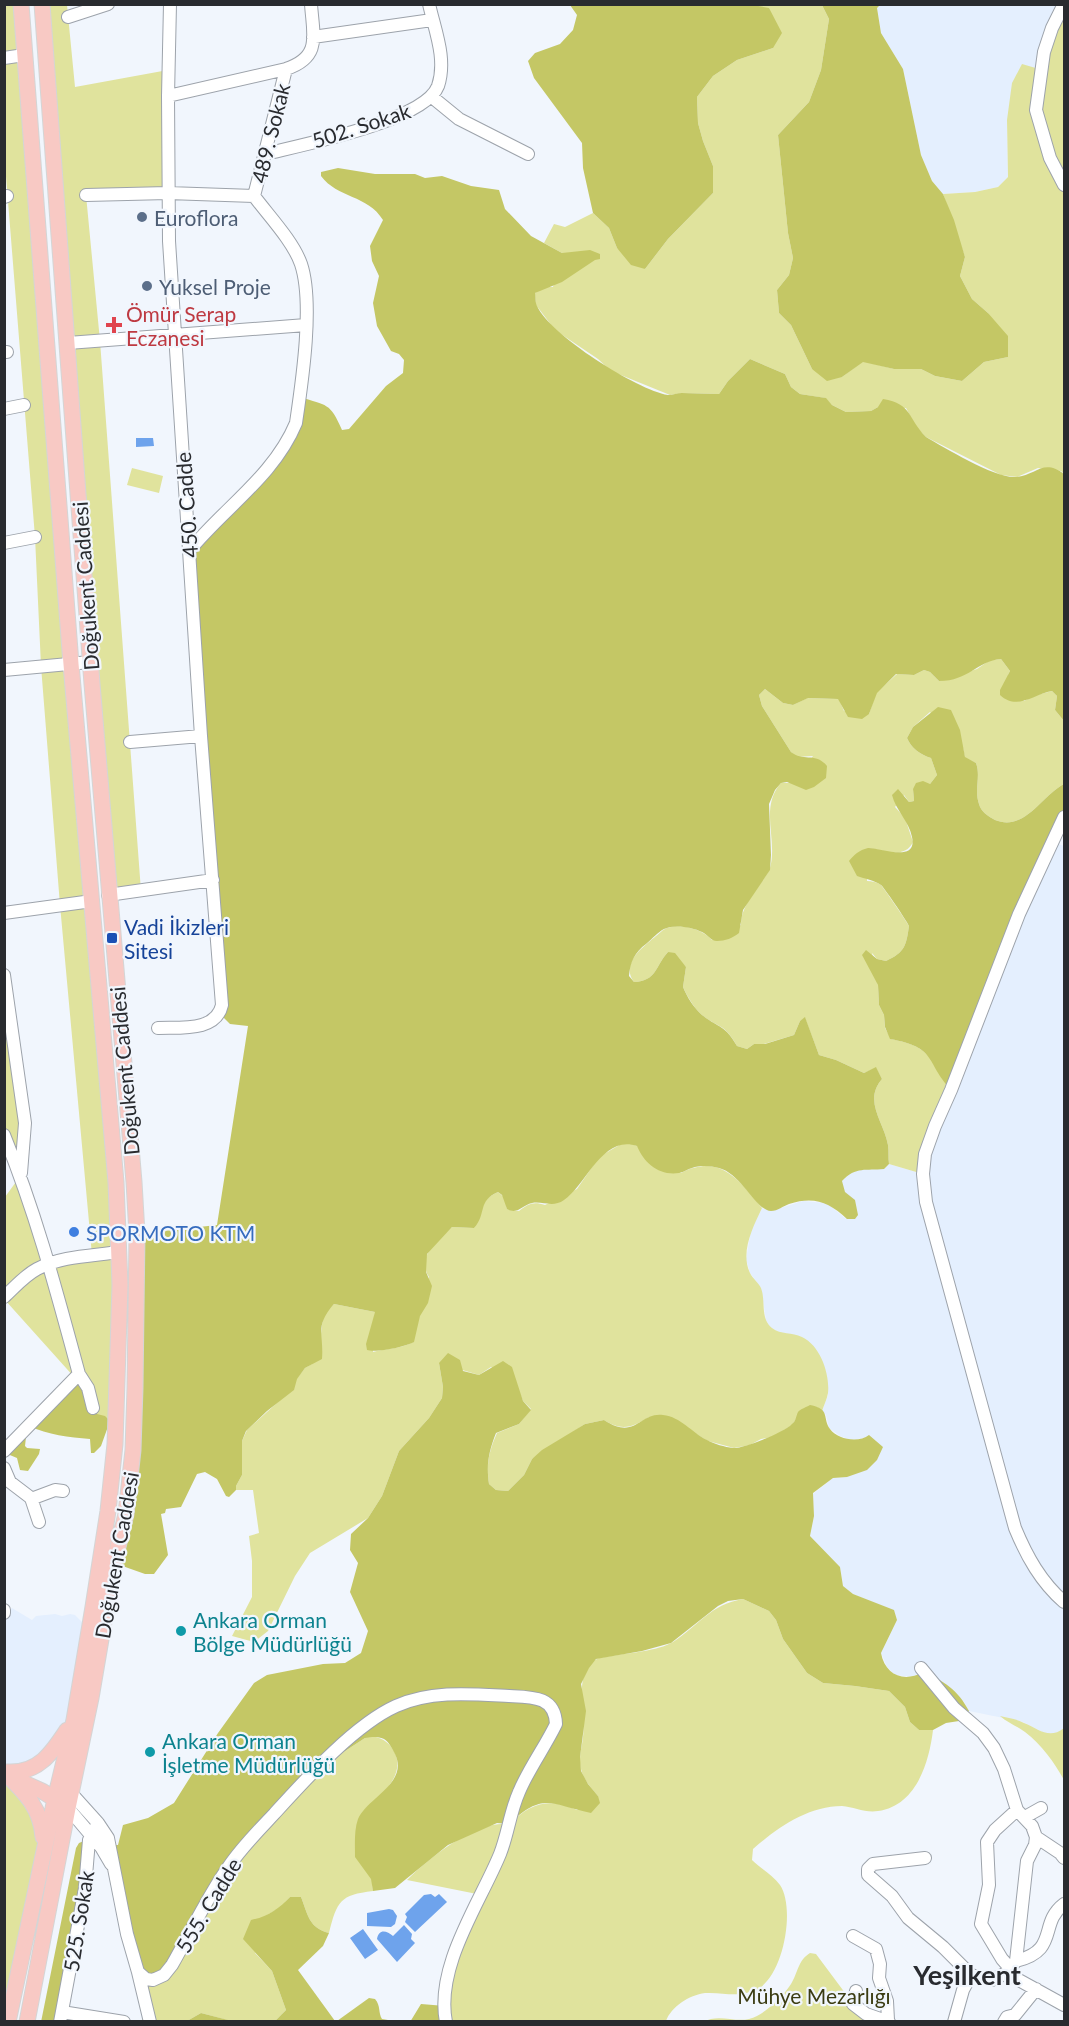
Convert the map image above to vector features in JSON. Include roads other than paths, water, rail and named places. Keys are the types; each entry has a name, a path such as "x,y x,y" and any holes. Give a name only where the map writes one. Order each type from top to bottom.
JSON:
{"main road":[{"name":"Doğukent Caddesi","path":"21,4 71,664 116,1182 119,1252 118,1389 114,1455 103,1543 63,1797 62,1842 27,2022"},
{"name":"Doğukent Caddesi","path":"8,2022 44,1852 63,1797 91,1698 114,1563 126,1514 133,1450 137,1234 90,662 42,4"},
{"path":"6,1773 22,1772 39,1765 56,1747 74,1720"},
{"path":"6,1773 63,1797"},
{"path":"6,1773 38,1810 42,1823 44,1852"}],"street":[{"path":"68,17 108,4"},
{"name":"450. Cadde","path":"158,1028 204,1024 213,1021 220,1014 222,1005 201,736 169,241 170,4"},
{"path":"168,96 299,64 308,57 313,37 310,4"},
{"name":"502. Sokak","path":"265,154 362,129 420,106 432,96 439,82 441,64 438,38 429,4"},
{"path":"1064,4 1052,27 1044,52 1036,110 1050,158 1065,185"},
{"path":"313,37 432,20"},
{"path":"4,58 24,55"},
{"name":"489. Sokak","path":"189,551 240,500 267,469 290,439 296,423 307,297 301,264 296,253 254,196 286,69"},
{"path":"432,96 459,119 528,154"},
{"path":"86,195 168,193 254,196"},
{"path":"68,344 306,325"},
{"path":"4,409 24,405"},
{"path":"4,543 35,537"},
{"path":"4,670 90,662"},
{"path":"130,742 201,736"},
{"path":"1065,817 1019,914 935,1126 925,1154 923,1174 929,1214 1015,1528 1024,1551 1036,1570 1065,1602"},
{"path":"108,895 213,880"},
{"path":"4,913 92,901"},
{"path":"4,975 25,1123 21,1175"},
{"path":"4,1135 21,1175 49,1264 79,1374 88,1388 93,1408"},
{"path":"4,1297 27,1276 49,1264 119,1252"},
{"path":"4,1451 79,1374"},
{"path":"4,1468 10,1482 31,1499 39,1522"},
{"path":"31,1499 55,1490 63,1491"},
{"path":"921,1668 954,1708 983,1733 994,1748 1021,1813 1032,1826 1036,1837 1035,1845 1026,1861 1010,1967"},
{"name":"555. Cadde","path":"138,1972 146,1979 153,1980 164,1975 172,1965 228,1866 313,1772 377,1718 396,1706 443,1695 540,1699 550,1705 556,1713 556,1724 517,1795 501,1852 457,1946 445,1998 447,2022"},
{"path":"63,1797 99,1823 111,1845 127,1934 150,2022"},
{"path":"63,1797 114,1870"},
{"path":"1041,1808 1021,1813 995,1830 987,1842 989,1885 981,1924 1002,1959 1010,1967 1036,1989 1065,2006"},
{"name":"525. Sokak","path":"61,2017 85,1888 90,1833 99,1823"},
{"path":"62,1842 68,1834 74,1831 81,1830 90,1833"},
{"path":"1036,1837 1065,1858"},
{"path":"925,1858 873,1864 868,1869 868,1875 892,1896 908,1918 943,1947 971,1975 992,1980 1010,1967 1034,1955 1047,1939 1051,1921 1057,1910 1065,1904"},
{"path":"853,1936 876,1948 879,1956 879,1978 887,2001 889,2021 857,2009 853,2004 855,1991"},
{"path":"956,2021 963,1990 971,1975"},
{"path":"1004,2022 1015,2015 1036,1989"},
{"path":"142,2022 145,2005"},
{"path":"61,2017 124,2022"}],"water":[{"path":"136,438 153,438 154,446 136,447"},
{"path":"431,1894 435,1897 439,1894 447,1902 415,1932 405,1922 407,1917 405,1914 424,1895"},
{"path":"393,1910 397,1916 395,1924 391,1927 367,1926 367,1913"},
{"path":"404,1925 412,1934 411,1939 415,1943 397,1962 377,1939 381,1932 393,1936"},
{"path":"363,1929 378,1950 365,1959 350,1938"}],"place":[{"name":"Euroflora","path":"142,217"},
{"name":"Yuksel Proje","path":"147,286"},
{"name":"Ömür Serap Eczanesi","path":"114,325"},
{"name":"Vadi İkizleri Sitesi","path":"112,938"},
{"name":"SPORMOTO KTM","path":"74,1232"},
{"name":"Ankara Orman Bölge Müdürlüğü","path":"181,1631"},
{"name":"Ankara Orman İşletme Müdürlüğü","path":"150,1752"}],"district":[{"name":"Yeşilkent","path":"967,1974"}],"park label":[{"name":"Mühye Mezarlığı","path":"814,1995"}]}
